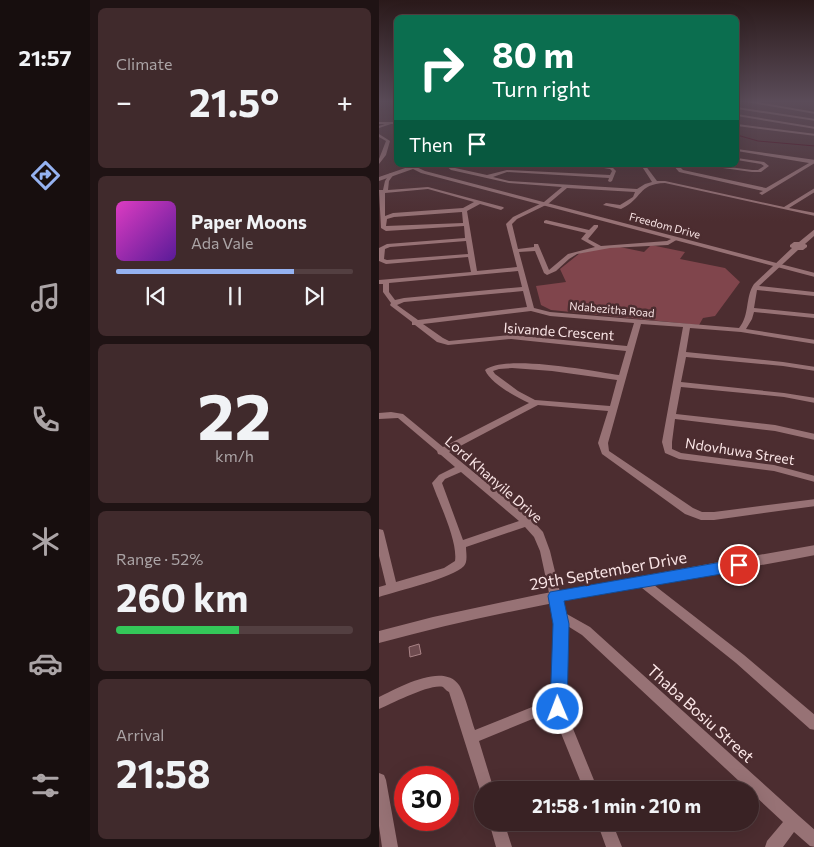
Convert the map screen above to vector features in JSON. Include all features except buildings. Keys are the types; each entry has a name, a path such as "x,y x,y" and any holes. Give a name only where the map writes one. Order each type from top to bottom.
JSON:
{"street":[{"path":"379,163 384,155 388,142"},
{"path":"739,150 813,162"},
{"path":"717,167 752,172 759,171 767,166 762,163 739,159"},
{"path":"751,200 813,162"},
{"path":"379,179 407,167"},
{"name":"Freedom Drive","path":"413,167 675,239 778,264"},
{"path":"450,167 513,182 637,190"},
{"path":"604,167 612,168 614,171 607,188"},
{"path":"644,167 655,182"},
{"path":"677,167 683,172 767,190"},
{"path":"487,177 507,171 611,177"},
{"path":"379,233 384,228 382,191 392,174"},
{"path":"606,204 622,206 635,198 637,190 642,186 655,182 674,183 814,215"},
{"path":"531,309 515,252 509,222 544,204 566,186"},
{"path":"382,191 429,188 501,208"},
{"path":"405,189 405,199"},
{"path":"785,208 814,189"},
{"path":"801,197 814,200"},
{"path":"384,218 393,215 464,210 479,202"},
{"name":"Freedom Drive","path":"544,204 814,274"},
{"path":"464,210 474,273"},
{"path":"546,222 590,232"},
{"path":"384,228 393,230 466,224"},
{"path":"596,226 584,240 601,248"},
{"path":"741,330 748,322 754,288 814,231"},
{"path":"469,239 394,244 381,247 381,260 386,262 472,255"},
{"path":"515,252 537,247 543,269 547,273 571,254 613,245 668,243 675,239"},
{"path":"521,269 383,281 386,292 395,303 404,300 525,289"},
{"path":"754,288 814,294"},
{"name":"Isivande Crescent","path":"395,303 393,307 439,340 448,343 511,337 631,349"},
{"name":"Ndabezitha Road","path":"415,323 531,309 550,314 638,323 741,330 814,342"},
{"path":"751,310 814,316"},
{"path":"638,323 603,443 605,452 696,514 705,517 814,502"},
{"name":"Ndovhuwa Street","path":"687,327 667,445 668,450 674,455 774,468 814,479"},
{"path":"683,354 814,369"},
{"path":"613,409 535,402 515,393 491,375 490,368 514,365 623,378"},
{"path":"678,384 814,400"},
{"path":"441,452 535,402"},
{"name":"Lord Khanyile Drive","path":"379,416 388,414 400,416 527,522 539,535 545,551 560,616 557,703"},
{"path":"672,416 775,428 814,437"},
{"path":"379,592 448,571 455,567 461,557 460,545 437,483 442,477 460,468"},
{"path":"460,545 527,522"},
{"path":"379,533 392,588"},
{"name":"29th September Drive","path":"379,637 428,624 555,596 814,550"},
{"path":"641,581 740,659 814,724"},
{"name":"Thaba Bosiu Street","path":"560,616 586,631 814,841"},
{"path":"379,702 433,681 446,682 454,688 484,781"},
{"path":"471,738 557,703 587,781"},
{"path":"379,780 390,847"},
{"path":"773,847 794,821"},
{"path":"499,831 504,847"},
{"path":"608,831 614,847"}],"shaded area":[{"path":"651,245 685,252 680,259 725,268 740,282 715,316 703,318 699,325 551,310 541,305 536,286 566,282 560,269 580,253 615,246 644,252"}],"waterway":[{"path":"764,142 815,146"}],"route":[{"path":"558,709 557,693 561,624 555,596 739,565"}]}
